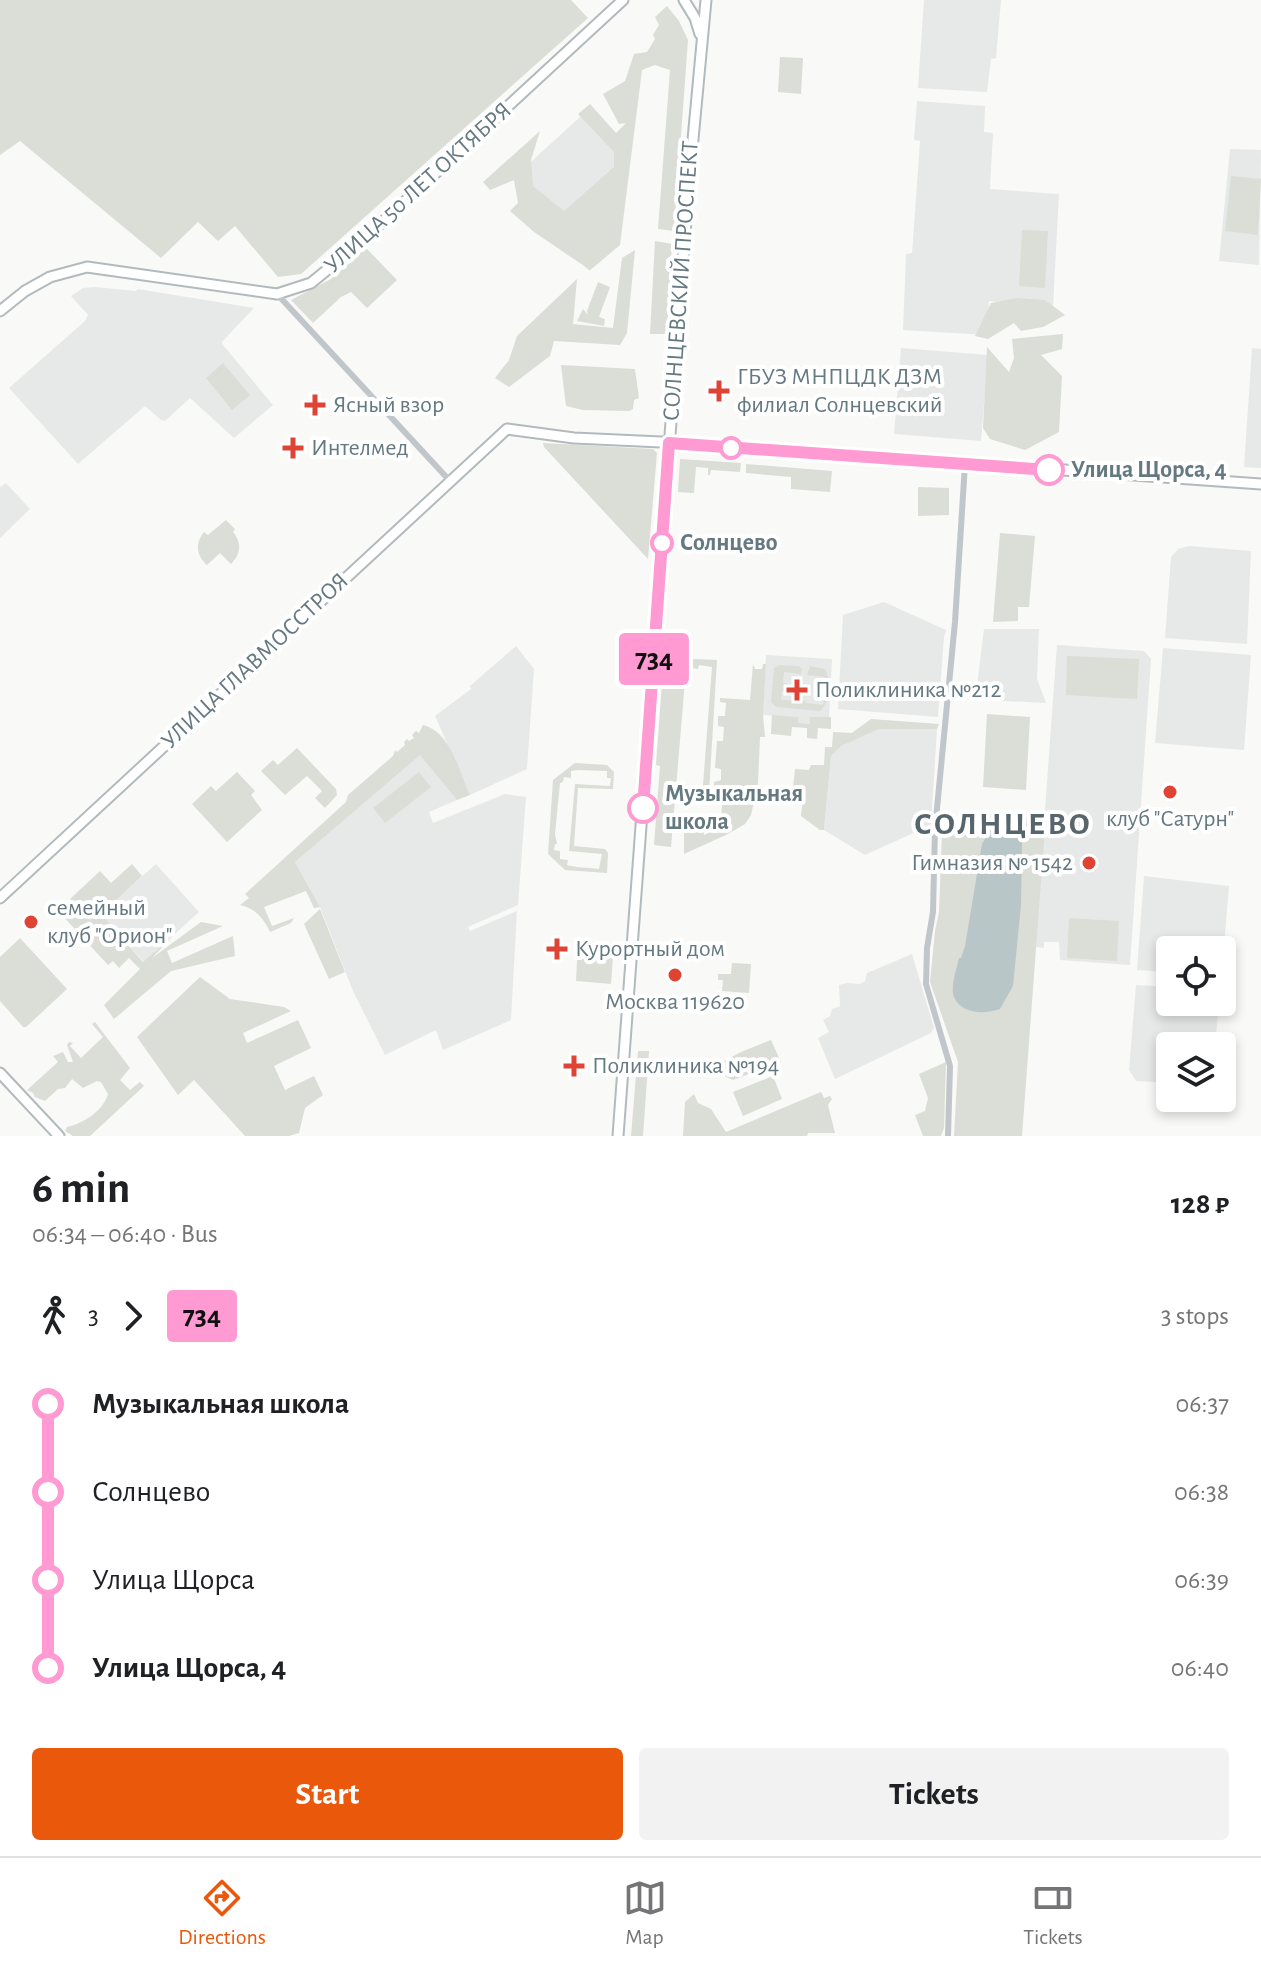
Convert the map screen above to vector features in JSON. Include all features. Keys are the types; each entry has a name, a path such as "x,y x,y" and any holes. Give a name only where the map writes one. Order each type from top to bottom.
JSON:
{"street":[{"name":"УЛИЦА 50 ЛЕТ ОКТЯБРЯ","path":"0,311 25,291 50,277 87,267 277,294 311,283 338,263 623,0"},
{"path":"684,0 699,27 700,42"},
{"name":"СОЛНЦЕВСКИЙ ПРОСПЕКТ","path":"618,1136 700,42 706,0"},
{"path":"277,294 450,481"},
{"name":"УЛИЦА ГЛАВМОССТРОЯ","path":"0,898 504,432 513,429 553,436 669,443"},
{"path":"669,443 1261,484"},
{"path":"948,1136 950,1066 926,984 927,948 933,912 935,829 955,622 965,464"},
{"path":"0,1073 59,1136"}],"shaded area":[{"path":"0,0 571,0 588,18 301,274 278,277 235,226 218,241 198,222 161,258 20,141 0,155"},
{"path":"924,0 1001,0 996,58 991,59 987,92 918,88"},
{"path":"667,6 688,40 674,231 658,229 670,70 655,65 642,70 620,245 590,270 534,232 510,211 518,203 514,180 490,190 483,182 540,131 531,160 533,186 564,211 614,167 614,152 578,114 590,104 616,133 626,123 619,124 603,94 625,81 634,54 647,52 659,25 655,17"},
{"path":"780,57 803,58 801,94 778,92"},
{"path":"917,101 985,106 984,132 993,133 990,189 1059,194 1053,307 989,301 986,335 903,330 906,254 912,253 920,141 914,140"},
{"path":"591,107 622,140 614,250 589,271 512,179"},
{"path":"1230,149 1261,150 1259,265 1219,261"},
{"path":"1231,176 1261,179 1258,235 1225,231"},
{"path":"1022,230 1048,231 1045,288 1019,286"},
{"path":"655,241 672,244 667,334 650,334"},
{"path":"366,248 397,280 367,308 351,292 341,297 313,323 291,300 331,279"},
{"path":"635,250 627,333 620,345 554,341 550,356 509,387 495,378 509,360 517,336 577,279 573,324 613,328 622,258"},
{"path":"598,282 610,287 599,317 605,319 604,326 577,321 583,309 588,315"},
{"path":"83,288 138,289 254,308 222,342 273,405 234,438 190,398 165,421 145,406 78,464 9,388 85,321 88,315 71,296"},
{"path":"1017,298 1045,300 1065,315 1043,327 1021,331 1014,323 988,339 975,336 991,303"},
{"path":"1063,334 1062,349 1041,355 1062,376 1059,432 1025,450 990,439 983,428 987,347 1009,372 1014,358 1012,339"},
{"path":"901,348 988,355 981,441 894,434"},
{"path":"1252,348 1261,349 1261,468 1244,467"},
{"path":"223,363 250,395 232,410 206,378"},
{"path":"561,365 635,369 639,398 634,400 633,409 629,411 583,410 566,406"},
{"path":"543,443 653,449 657,453 648,559 544,447"},
{"path":"680,459 741,463 740,472 711,470 708,475 708,468 696,467 694,493 678,492"},
{"path":"746,464 832,471 830,492 791,489 791,477 746,473"},
{"path":"6,483 30,509 0,538 0,487"},
{"path":"918,487 949,488 949,515 918,516"},
{"path":"226,520 235,529 233,532 239,544 237,556 231,564 220,553 207,565 199,553 199,540 204,532 208,535"},
{"path":"1000,533 1035,536 1029,607 1018,607 1018,621 993,622"},
{"path":"1189,546 1251,551 1247,644 1165,638 1171,557 1178,549"},
{"path":"884,602 946,630 938,717 838,709 843,615"},
{"path":"984,629 1039,629 1037,679 1046,703 981,700 976,694"},
{"path":"1057,645 1144,651 1151,659 1130,965 1060,960 1059,942 1044,942 1044,948 1035,947"},
{"path":"516,646 534,669 527,769 470,795 435,716 471,689 470,686"},
{"path":"1163,648 1251,655 1244,750 1155,743"},
{"path":"664,655 687,657 671,847 654,845"},
{"name":"Поликлиника №212","path":"766,655 832,659 829,718 811,717 810,724 797,723 797,717 763,715"},
{"path":"1067,656 1139,659 1137,699 1066,695"},
{"path":"693,659 717,660 709,793 706,797 700,796 712,667 699,665 698,669 693,668"},
{"path":"753,664 755,669 762,669 766,664 765,737 760,737 758,783 751,815 745,824 684,854 684,823 703,825 704,835 713,831 714,827 720,828 723,795 714,793 714,782 721,780 721,769 715,768 717,741 723,741 724,727 718,726 718,716 725,716 726,703 720,702 720,698 750,700"},
{"path":"779,665 799,666 802,669 801,674 784,672 783,683 788,684 787,691 782,691 781,700 823,705 824,695 818,694 819,686 825,686 825,677 807,675 810,666 825,669 828,691 826,702 820,711 776,707 771,702 774,668"},
{"path":"987,714 1030,717 1026,790 983,787"},
{"path":"772,715 798,717 798,723 810,724 810,717 831,717 831,729 818,728 817,739 807,738 807,728 792,727 791,736 771,734"},
{"path":"871,719 939,724 937,729 879,729 841,746 831,756 824,830 820,830 801,816 803,797 792,796 795,769 809,770 811,765 824,765 825,747 832,747 833,732 852,733"},
{"path":"423,725 433,729 447,744 470,795 457,800 420,755 295,862 320,907 314,908 306,891 264,907 272,926 294,918 291,923 270,932 258,915 240,905 249,898 245,894 346,802 348,795 393,756 395,750 397,752 405,745 407,739 414,738 412,735 416,731 419,733"},
{"path":"879,729 937,729 931,825 865,855 824,830 831,756 841,745"},
{"path":"297,748 336,789 337,795 325,808 315,798 322,791 307,776 285,795 261,771 273,760 278,765"},
{"path":"420,754 457,800 429,812 433,823 505,794 526,797 518,905 468,927 470,931 517,911 511,1020 443,1050 436,1030 385,1055 353,991 320,907 295,862"},
{"path":"575,763 607,765 614,772 613,789 578,788 574,846 605,849 608,853 607,873 565,870 548,854 553,780","holes":["571,771 607,771 607,778 611,778 610,786 575,784 569,851 602,854 599,869 567,865 568,860 560,859 560,851 554,850 557,844 555,834 560,783 564,777 571,778"]},
{"path":"237,772 255,791 251,795 262,810 227,842 192,804 211,786 216,791"},
{"path":"419,772 431,787 385,823 373,808"},
{"path":"977,814 1032,817 1038,828 1045,828 1022,1136 954,1136 958,1062 930,982 939,912 942,832"},
{"path":"991,829 999,829 1007,835 1012,832 1022,842 1021,905 1013,986 1000,1009 981,1012 962,1007 954,997 953,988 959,958 965,946 982,844"},
{"path":"132,864 142,876 101,914 143,962 173,936 152,958 201,922 223,926 167,951 172,963 233,936 235,956 171,971 114,1019 104,1005 140,969 129,958 119,968 113,961 108,965 61,914 73,903 70,899 100,871 111,883"},
{"path":"156,864 199,912 144,962 100,914"},
{"path":"1144,876 1229,886 1225,936 1156,936 1156,971 1137,970"},
{"path":"320,909 345,972 329,979 304,924"},
{"path":"1069,918 1119,921 1117,961 1067,958"},
{"path":"20,938 67,989 26,1027 0,1001 0,957"},
{"path":"578,941 614,943 611,984 576,981"},
{"path":"912,954 934,1028 931,1033 835,1079 818,1038 829,1032 823,1020 830,1016 832,1009 840,1006 839,985 860,984 865,981 867,973"},
{"path":"732,963 751,964 749,993 722,991 723,980 718,980 718,974 731,974"},
{"path":"200,977 230,999 284,1007 291,1011 243,1033 247,1043 298,1020 311,1048 274,1066 285,1090 314,1076 323,1095 305,1108 299,1133 289,1136 245,1136 194,1080 178,1095 137,1037"},
{"path":"1136,985 1156,986 1156,1016 1218,1016 1216,1032 1156,1032 1156,1082 1136,1081 1129,1070"},
{"path":"95,1022 130,1068 120,1080 130,1090 140,1082 144,1086 90,1136 73,1136 65,1131 67,1127 92,1115 106,1100 108,1094 101,1082 83,1088 72,1079 65,1088 58,1089 45,1101 27,1090 58,1062 53,1056 63,1052 68,1062 73,1062 67,1045 69,1042 73,1043 70,1046 81,1058 103,1037 92,1024"},
{"path":"771,1040 781,1062 733,1080 726,1077 717,1065 741,1052"},
{"path":"638,1051 649,1051 643,1136 631,1136"},
{"path":"946,1062 944,1128 941,1136 923,1136 915,1115 925,1111 928,1098 919,1074"},
{"path":"773,1076 782,1099 743,1116 733,1092"},
{"path":"821,1092 824,1098 830,1096 832,1099 828,1105 835,1133 808,1133 807,1136 683,1136 685,1102 694,1094 698,1103 711,1109 726,1132"}],"bus line":[{"name":"734","path":"643,808 669,443 1049,470"}],"place":[{"name":"ГБУЗ МНПЦДК ДЗМ филиал Солнцевский","path":"719,391"},
{"name":"Ясный взор","path":"315,405"},
{"name":"Интелмед","path":"293,448"},
{"name":"Улица Щорса, 4","path":"1049,470"},
{"name":"Солнцево","path":"662,543"},
{"name":"Поликлиника №212","path":"797,690"},
{"name":"клуб \"Сатурн\"","path":"1170,792"},
{"name":"Музыкальная школа","path":"643,808"},
{"name":"Гимназия № 1542","path":"1089,863"},
{"name":"семейный клуб \"Орион\"","path":"31,922"},
{"name":"Курортный дом","path":"557,949"},
{"name":"Москва 119620","path":"675,975"},
{"name":"Поликлиника №194","path":"574,1066"}],"district":[{"name":"СОЛНЦЕВО","path":"1003,824"}]}
